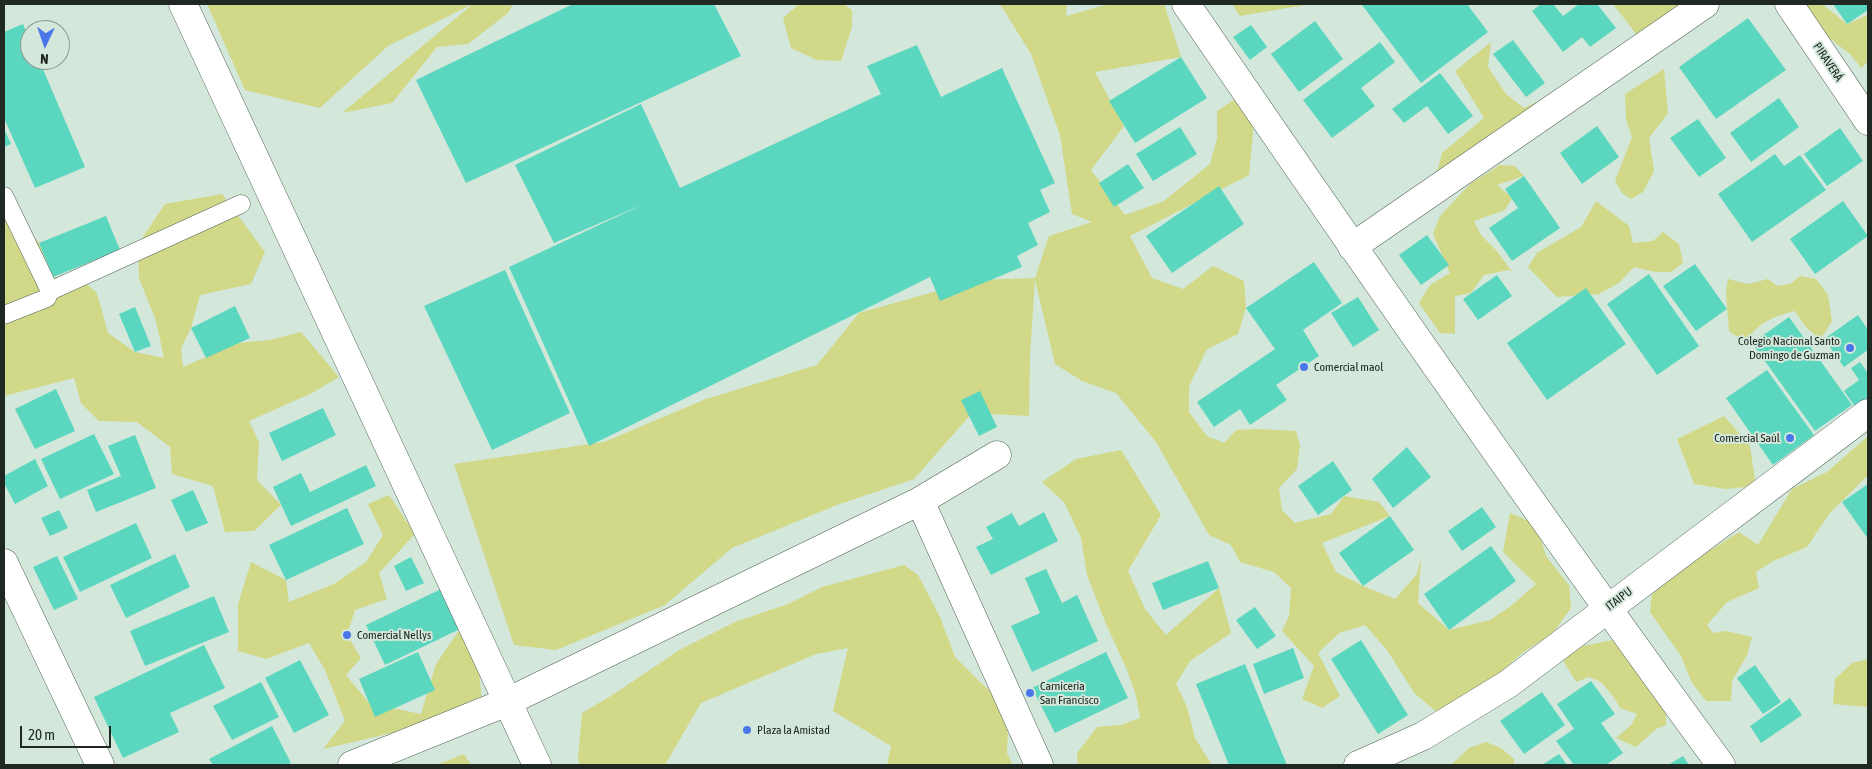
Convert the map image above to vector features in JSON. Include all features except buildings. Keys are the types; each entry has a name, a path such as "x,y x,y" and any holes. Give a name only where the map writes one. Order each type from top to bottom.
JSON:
{"street":[{"path":"183,4 537,765"},
{"path":"1186,4 1352,247 1607,609 1722,765"},
{"path":"1352,247 1705,4"},
{"name":"PIRAVERÁ","path":"1788,4 1868,121"},
{"name":"ITAIPU","path":"1358,765 1424,736 1508,684 1868,413"},
{"path":"352,765 507,702 920,501 997,455"},
{"path":"920,501 1039,765"},
{"path":"4,563 100,765"}],"lane":[{"path":"4,196 50,291"},
{"path":"4,315 47,298 50,291 241,204"}],"green space":[{"path":"207,4 473,4 388,46 320,108 245,90"},
{"path":"473,4 513,4 508,13 468,44 437,47 392,103 342,113"},
{"path":"799,4 843,4 852,10 852,27 841,61 817,60 791,48 783,18"},
{"path":"1000,4 1067,4 1066,16 1109,4 1164,4 1181,57 1095,72 1124,126 1091,170 1125,215 1164,201 1210,164 1217,139 1217,111 1251,89 1253,133 1249,175 1130,236 1152,278 1183,289 1213,266 1244,281 1246,308 1238,334 1207,349 1189,386 1189,412 1207,436 1224,443 1236,430 1296,431 1300,445 1297,469 1279,488 1282,510 1295,523 1331,514 1344,496 1379,502 1390,516 1322,543 1336,572 1395,599 1417,574 1421,557 1418,603 1449,630 1490,620 1511,606 1536,584 1503,552 1510,513 1536,524 1546,556 1569,585 1571,608 1553,633 1522,653 1492,680 1437,712 1415,694 1387,650 1365,625 1339,633 1318,653 1340,696 1322,708 1302,699 1314,666 1282,631 1289,616 1291,588 1274,572 1240,562 1231,545 1209,535 1156,442 1116,393 1082,381 1055,364 1035,280 1030,356 1029,416 972,413 914,479 837,505 732,548 665,605 556,650 514,645 454,464 604,442 706,399 817,365 859,313 976,280 1035,278 1049,236 1092,222 1072,214 1060,135 1031,54"},
{"path":"1232,4 1311,4 1240,16"},
{"path":"1613,4 1687,4 1640,39"},
{"path":"1802,4 1822,4 1847,24 1868,15 1868,61 1861,68 1850,54 1824,34"},
{"path":"1491,42 1488,67 1506,94 1524,108 1562,90 1435,180 1442,153 1484,118 1455,71"},
{"path":"1664,69 1668,113 1649,138 1654,171 1643,192 1631,199 1622,193 1615,181 1632,137 1626,119 1625,94"},
{"path":"1500,165 1515,166 1524,176 1497,185 1512,198 1505,210 1474,221 1481,235 1496,250 1513,273 1509,270 1484,275 1471,293 1455,296 1455,334 1440,333 1419,303 1430,285 1450,273 1433,234 1440,216 1471,183"},
{"path":"222,194 265,252 251,284 200,295 191,328 181,348 183,367 238,343 270,340 301,332 339,377 312,393 249,421 259,442 257,480 281,505 254,531 225,532 213,486 172,474 170,447 137,422 99,421 81,403 74,378 4,396 4,212 12,208 39,243 53,277 83,281 97,293 108,333 135,352 164,358 156,321 139,278 138,244 165,204"},
{"path":"1596,201 1629,226 1633,243 1653,241 1663,232 1679,244 1683,263 1671,272 1656,272 1634,267 1619,283 1599,294 1557,297 1528,267 1537,253 1581,227"},
{"path":"1800,276 1816,279 1828,295 1832,321 1820,340 1805,326 1795,311 1767,321 1745,342 1729,331 1726,293 1728,279 1748,284 1768,279 1777,286 1790,284"},
{"path":"1724,416 1750,446 1756,486 1726,489 1694,484 1677,439"},
{"path":"1868,436 1868,475 1829,514 1807,547 1773,561 1756,572 1759,588 1727,602 1707,625 1713,633 1726,631 1752,637 1747,655 1732,681 1731,701 1706,701 1692,683 1681,656 1650,612 1652,594 1678,571 1739,532 1758,545 1792,489 1827,472"},
{"path":"1121,450 1161,515 1128,571 1145,609 1166,635 1219,588 1231,633 1190,661 1176,684 1187,707 1195,738 1212,765 1078,765 1077,753 1097,727 1121,725 1140,718 1136,696 1127,670 1106,624 1087,575 1081,538 1064,502 1042,482 1076,459"},
{"path":"389,495 415,534 379,573 387,599 355,610 347,635 361,658 346,675 369,703 421,714 436,664 460,629 479,671 483,712 323,749 345,721 325,670 309,643 266,659 238,651 238,604 251,562 286,580 289,602 334,584 366,562 383,535 368,504"},
{"path":"904,565 918,575 940,617 955,657 1009,707 1007,753 1013,765 887,765 891,746 833,711 848,648 816,654 701,703 665,765 581,765 578,760 582,713 681,649 735,622 788,604 822,587"},
{"path":"1623,638 1666,707 1666,725 1656,729 1636,747 1616,738 1631,725 1637,714 1620,708 1601,682 1589,677 1576,682 1563,660 1583,646"},
{"path":"1868,659 1868,707 1833,704 1835,679 1852,663"},
{"path":"1486,742 1501,748 1514,759 1514,765 1451,765 1469,748"},
{"path":"464,754 471,765 436,765"}],"place":[{"name":"Colegio Nacional Santo Domingo de Guzman","path":"1850,348"},
{"name":"Comercial maol","path":"1304,367"},
{"name":"Comercial Saúl","path":"1790,438"},
{"name":"Comercial Nellys","path":"347,635"},
{"name":"Carniceria San Francisco","path":"1030,693"},
{"name":"Plaza la Amistad","path":"747,730"}]}
